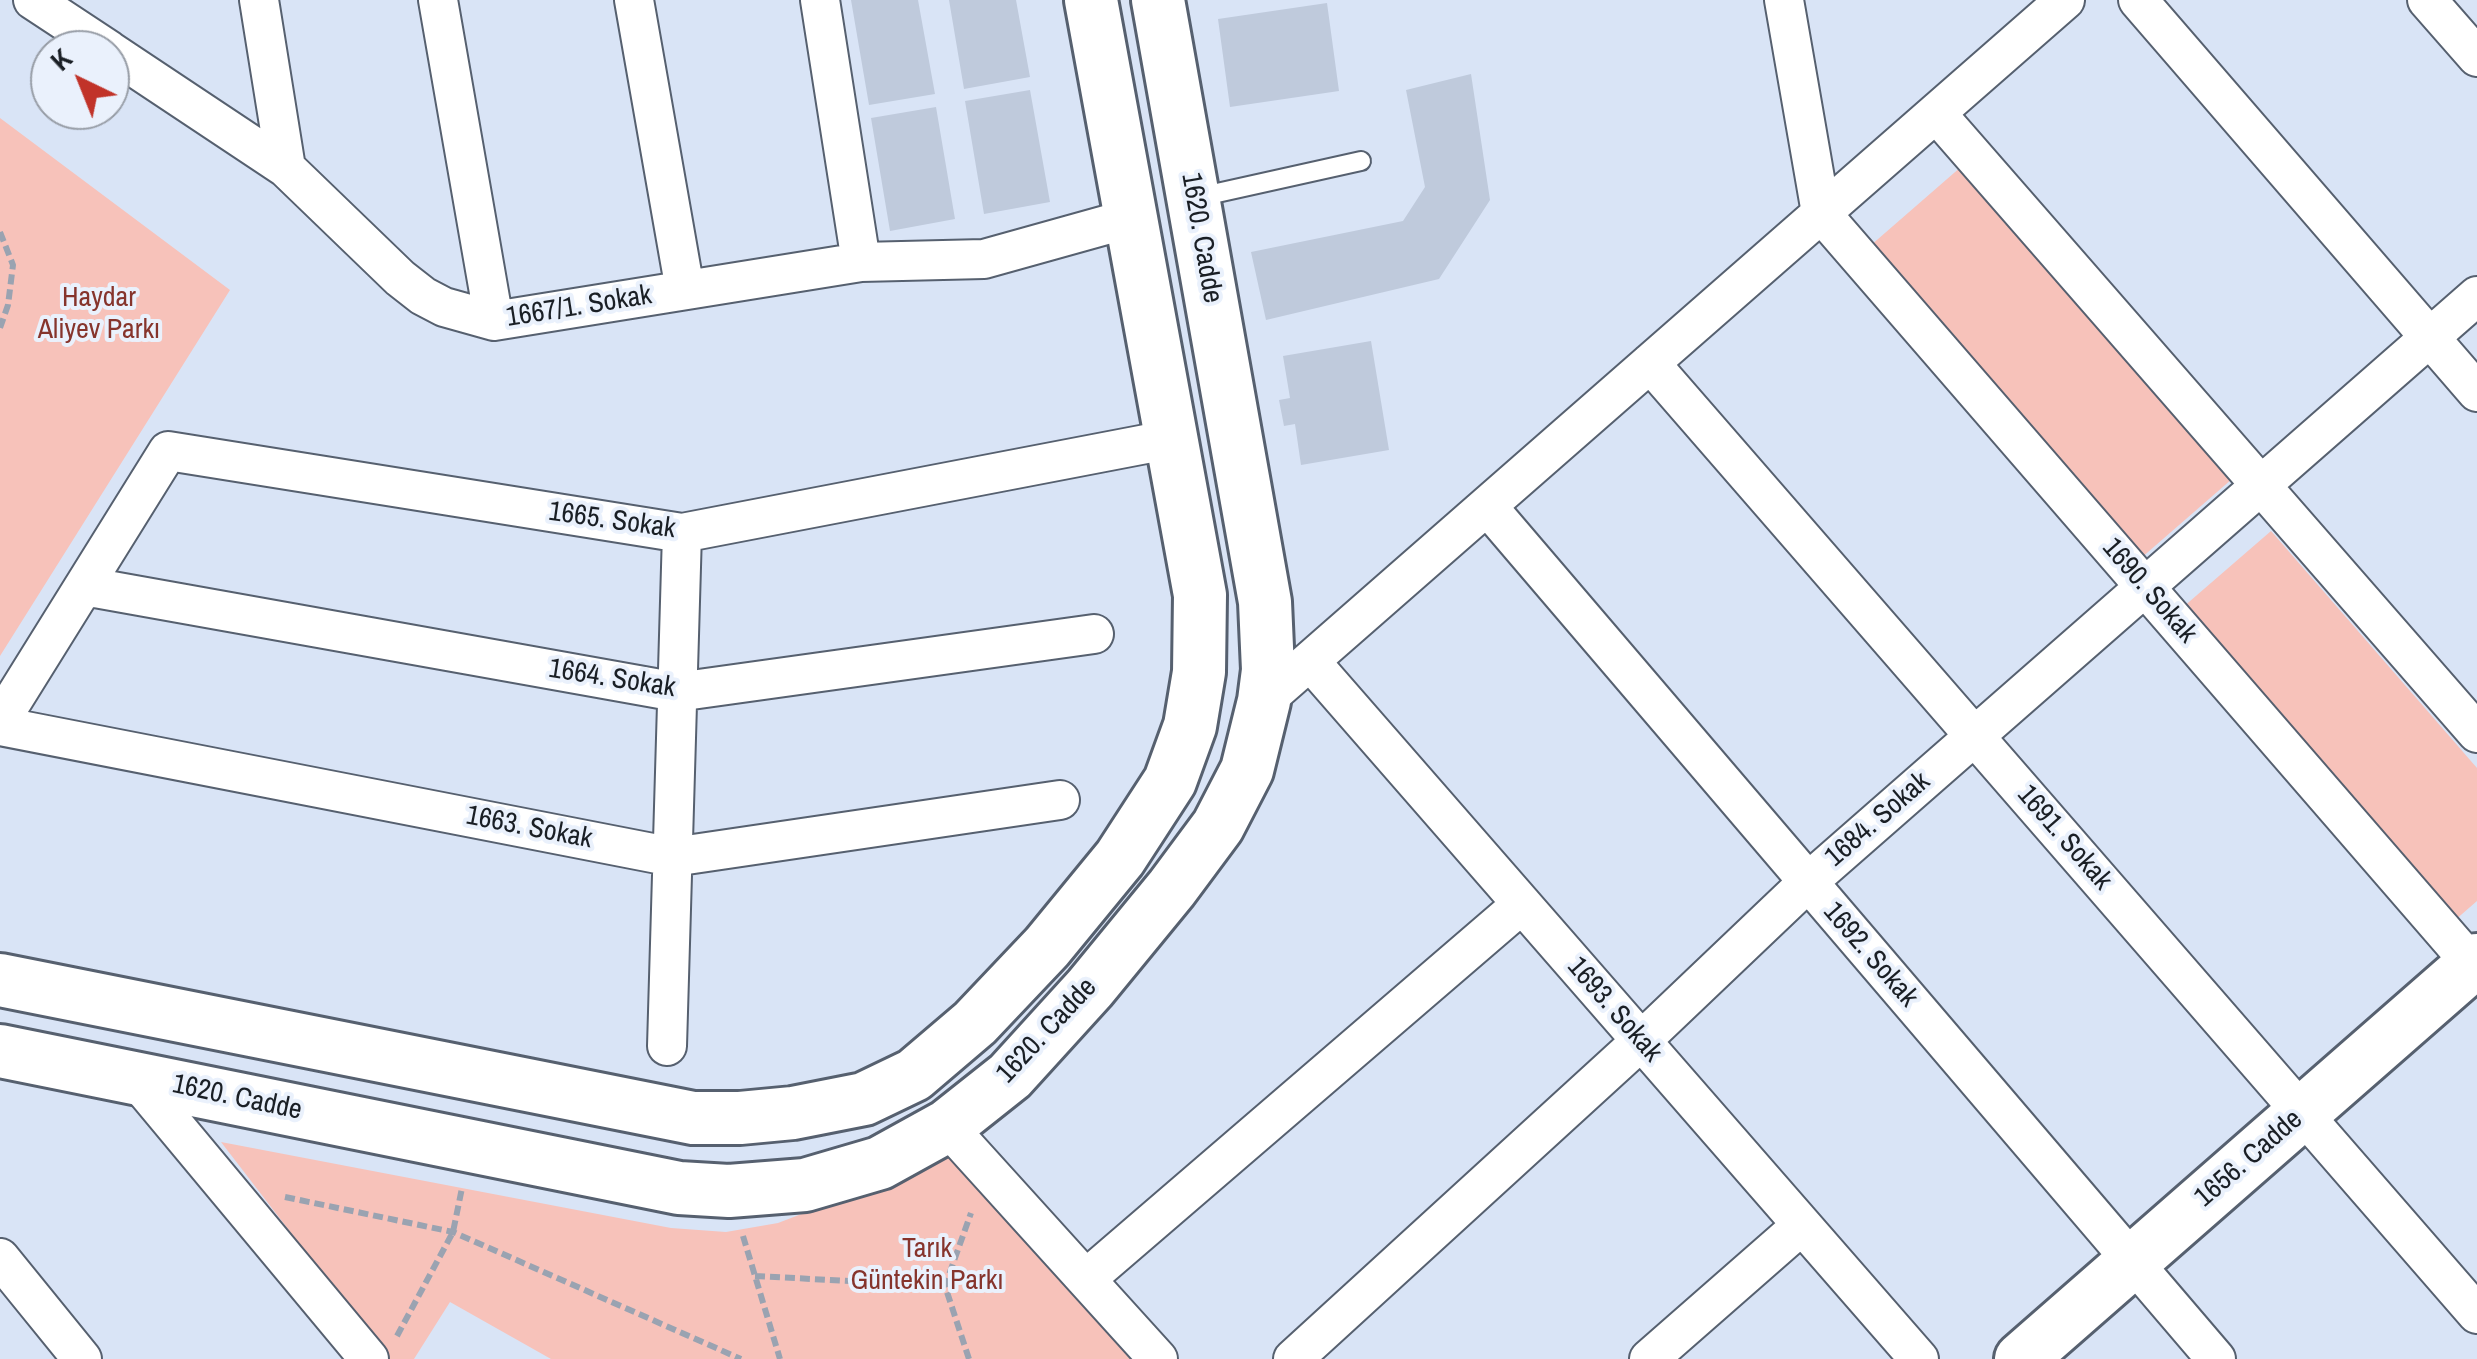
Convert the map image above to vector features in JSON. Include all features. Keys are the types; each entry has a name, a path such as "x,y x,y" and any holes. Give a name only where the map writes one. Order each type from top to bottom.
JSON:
{"main road":[{"name":"1620. Cadde","path":"0,980 692,1118 793,1113 864,1099 914,1075 976,1023 1047,947 1120,858 1170,781 1190,726 1199,672 1200,595 1091,0"},
{"name":"1620. Cadde","path":"0,1050 679,1188 730,1190 805,1185 880,1162 948,1126 1010,1076 1090,988 1218,826 1247,770 1264,701 1268,670 1266,602 1158,0"},
{"name":"1656. Cadde","path":"2021,1359 2475,965"}],"street":[{"name":"1667/1. Sokak","path":"33,0 79,30"},
{"path":"259,0 286,168"},
{"path":"438,0 494,320"},
{"path":"634,0 685,290"},
{"path":"820,0 861,262"},
{"path":"1784,0 1821,213"},
{"path":"1998,58 2022,0"},
{"path":"1264,701 2065,0"},
{"path":"2138,0 2477,392"},
{"path":"2427,0 2477,57"},
{"name":"1667/1. Sokak","path":"130,64 286,168 423,296 444,308 494,320 861,262 984,259 1131,218"},
{"path":"1936,113 2477,733"},
{"name":"1690. Sokak","path":"1821,213 2475,965"},
{"name":"1684. Sokak","path":"1294,1359 1642,1041 1808,882 2477,296"},
{"name":"1691. Sokak","path":"1650,363 2477,1314"},
{"name":"1665. Sokak","path":"84,586 168,451 682,533 1172,439"},
{"name":"1692. Sokak","path":"1487,506 2216,1359"},
{"path":"667,1046 682,533"},
{"path":"0,724 84,586"},
{"name":"1664. Sokak","path":"84,586 678,692 1094,634"},
{"name":"1693. Sokak","path":"1310,661 1919,1359"},
{"name":"1663. Sokak","path":"0,724 672,856 1060,800"},
{"path":"1086,1278 1522,904"},
{"path":"135,1078 225,1185 381,1351"},
{"path":"948,1126 1158,1359"},
{"path":"1649,1359 1802,1225"},
{"path":"0,1258 82,1359"}],"lane":[{"path":"1193,198 1361,161"}],"path":[{"path":"0,232 13,264 8,305 0,328"},
{"path":"381,1351 453,1232 471,1146"},
{"path":"969,1359 945,1286 987,1170"},
{"path":"225,1185 453,1232 742,1359"},
{"path":"730,1190 780,1359"},
{"path":"755,1276 945,1286"}],"green space":[{"name":"Haydar Aliyev Parkı","path":"0,118 230,290 0,656"},
{"path":"1962,166 2232,479 2140,559 1870,246"},
{"path":"2271,531 2477,768 2477,901 2454,921 2182,608"},
{"name":"Tarık Güntekin Parkı","path":"221,1142 671,1228 726,1232 778,1223 955,1155 1133,1359 551,1359 450,1302 414,1359 388,1359"}],"building":[{"path":"851,0 918,0 935,94 869,105"},
{"path":"949,0 1016,0 1030,77 964,89"},
{"path":"1327,3 1339,91 1230,107 1218,19"},
{"path":"1471,74 1490,200 1439,279 1266,320 1251,252 1403,221 1425,187 1406,90"},
{"path":"1030,90 1050,202 984,214 965,101"},
{"path":"936,107 955,219 890,231 871,118"},
{"path":"1371,341 1389,450 1301,465 1295,424 1284,426 1279,400 1290,398 1283,356"}]}
